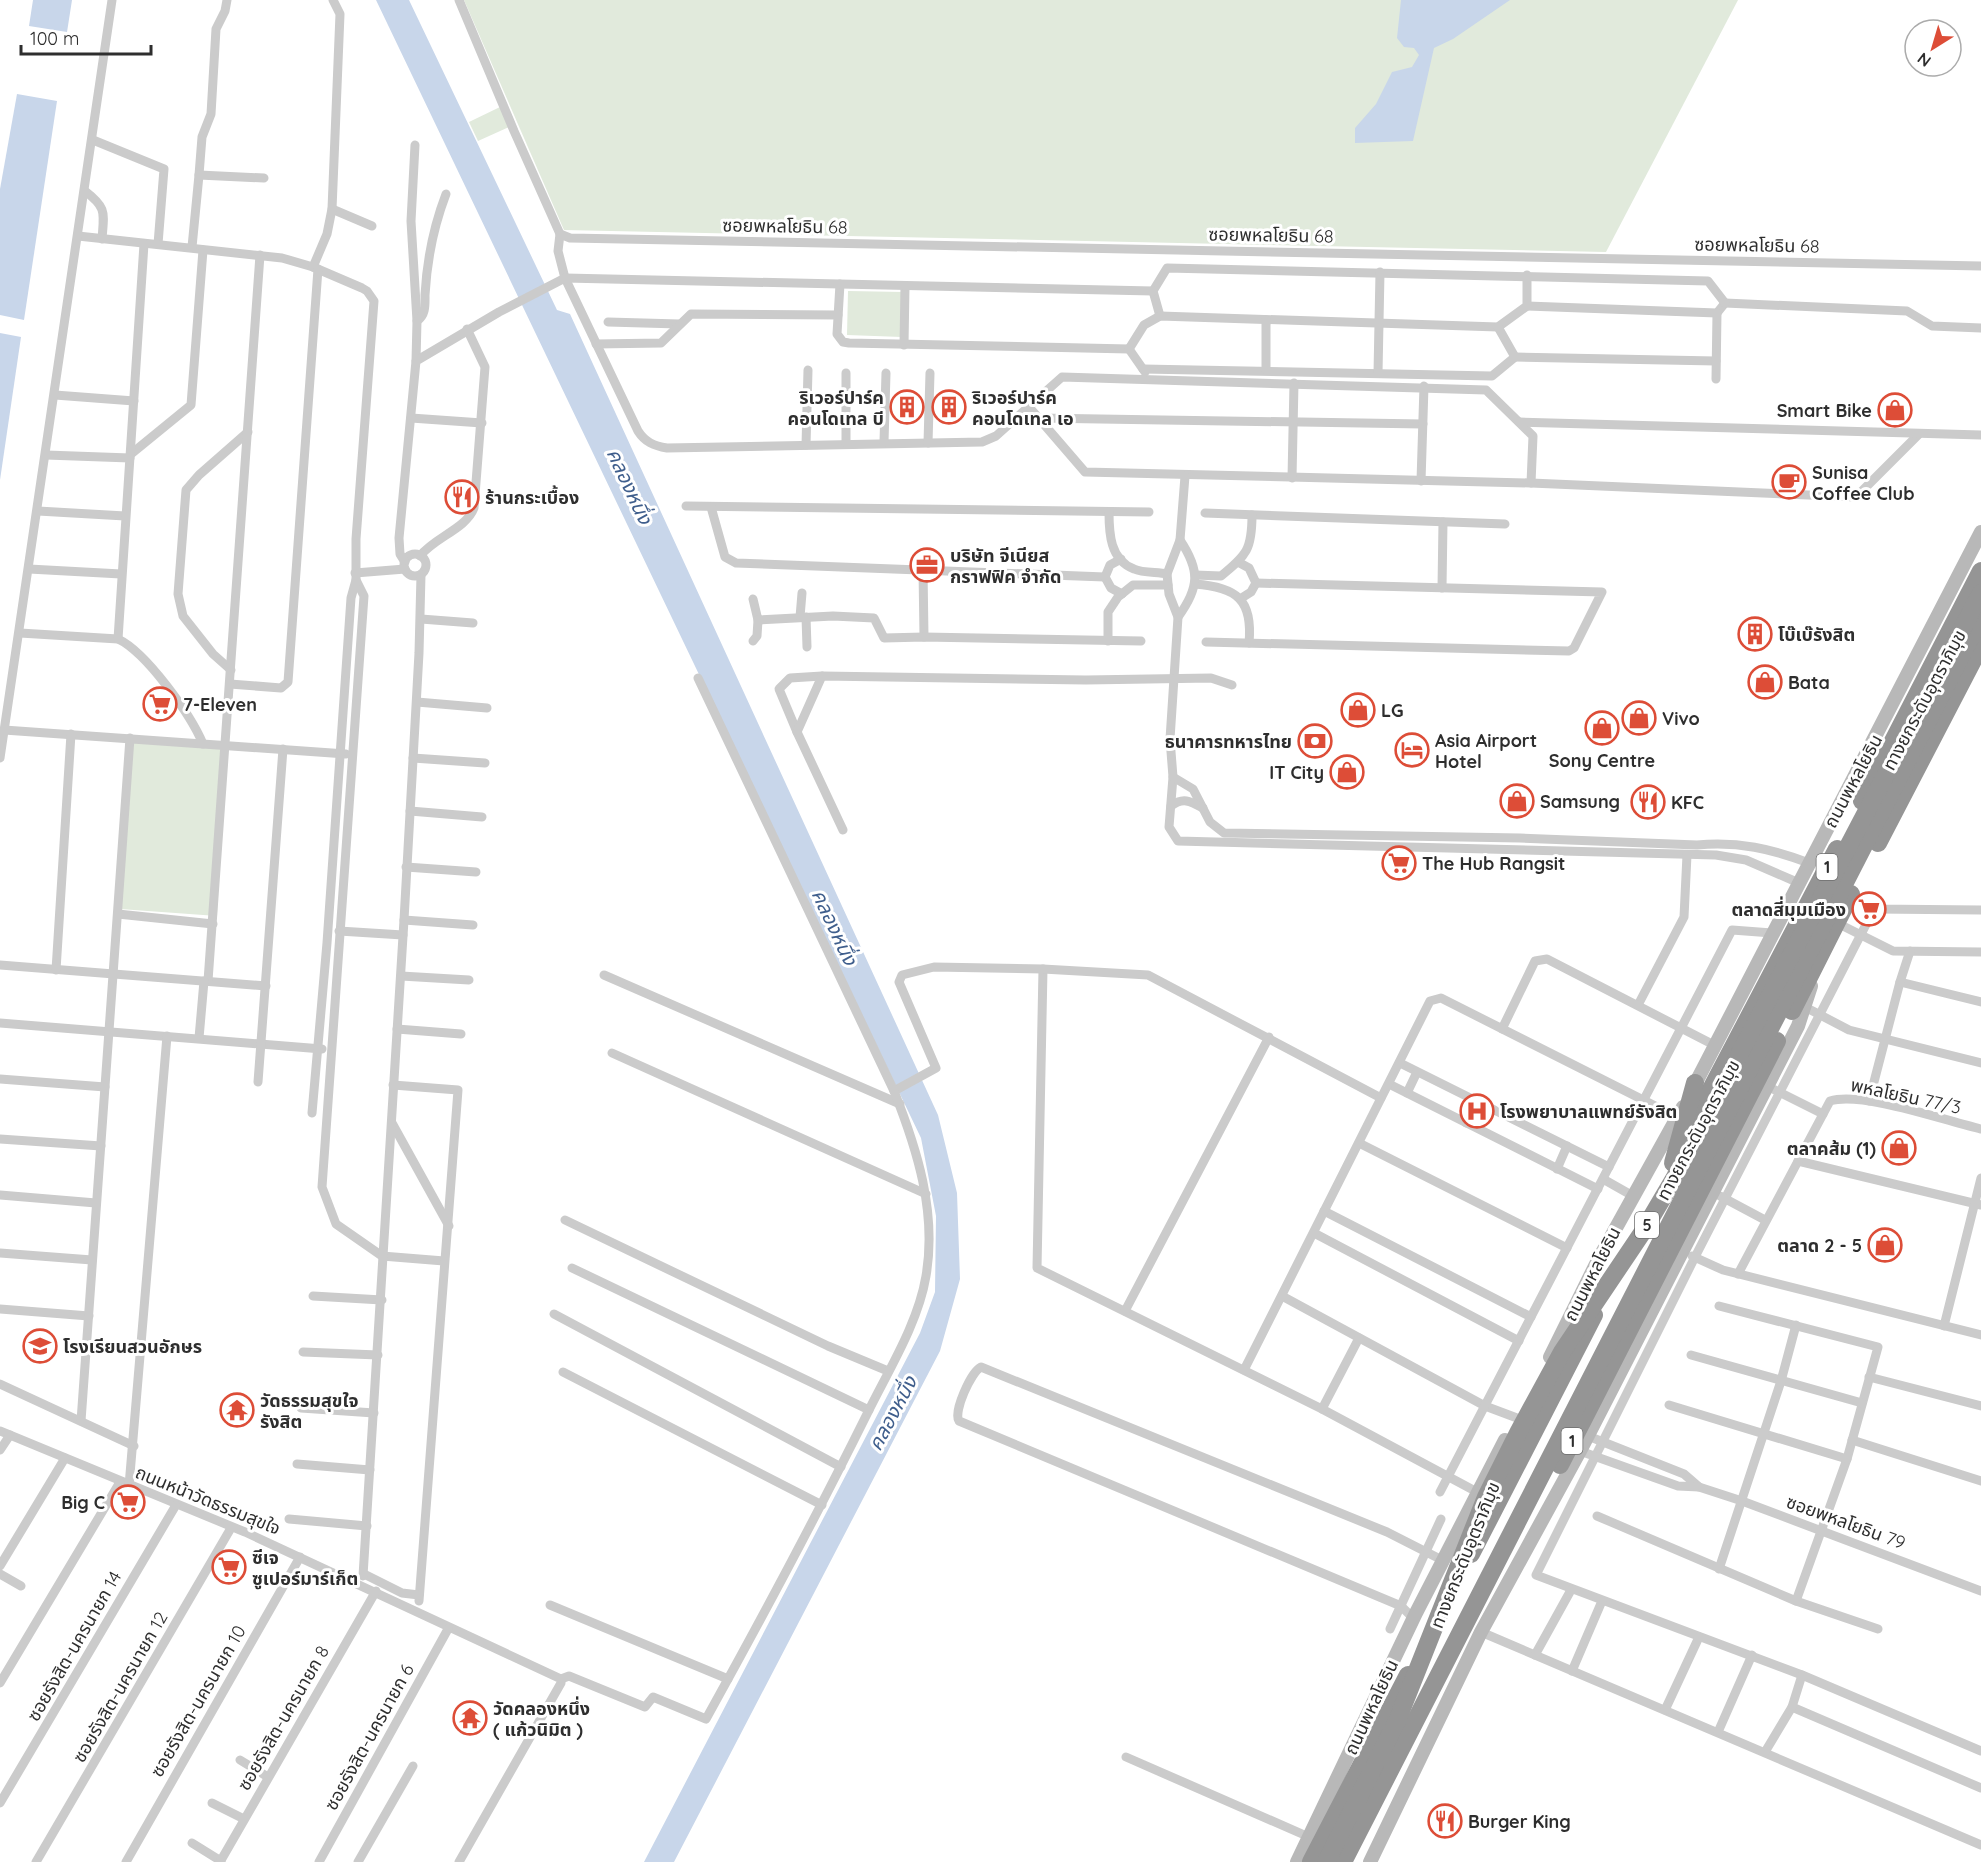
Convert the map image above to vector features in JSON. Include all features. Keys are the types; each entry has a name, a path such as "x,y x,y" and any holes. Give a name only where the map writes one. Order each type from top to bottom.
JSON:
{"highway":[{"name":"ถนนพหลโยธิน","path":"1311,1862 1981,571"},
{"name":"ทางยกระดับอุตราภิมุข","path":"1326,1862 1397,1721 1486,1497 1519,1431 1562,1352 1642,1233 1675,1177 1981,592"},
{"name":"ทางยกระดับอุตราภิมุข","path":"1343,1862 1981,617"},
{"name":"1","path":"1356,1862 1981,645"},
{"path":"1673,1163 1695,1083"}],"main road":[{"name":"ถนนพหลโยธิน","path":"1297,1862 1442,1560 1633,1196 1695,1083 1981,532"},
{"name":"1","path":"1370,1862 1481,1632 1689,1254 1719,1195 1805,1007 1815,969"}],"street":[{"path":"0,758 112,0"},
{"path":"192,247 202,137 211,114 216,28 225,11 227,0"},
{"path":"230,684 280,688 288,682 316,268 332,209 340,14 333,0"},
{"path":"459,0 514,131 561,234 558,251 561,280 596,344 638,431 648,442 667,448 989,440 1062,377 1424,386 1486,390 1533,436 1531,483"},
{"path":"93,140 164,169 158,244"},
{"path":"415,145 411,220 414,236 416,361 399,538 400,554 405,565 412,575 421,574"},
{"path":"199,175 264,178"},
{"path":"85,191 100,203 104,210 102,239"},
{"path":"417,321 424,312 426,266 432,232 447,194"},
{"path":"332,209 372,226"},
{"name":"ซอยพหลโยธิน 68","path":"561,234 570,238 1981,266"},
{"path":"78,236 293,260 367,291 374,301 356,577 351,598 312,1113"},
{"path":"118,639 144,244"},
{"path":"46,455 130,456 191,405 203,250"},
{"path":"199,1038 213,924 260,255"},
{"path":"1161,316 1153,291 1167,268 1708,281 1725,303 1907,311 1932,326 1981,328"},
{"path":"1378,373 1380,272"},
{"path":"1527,275 1527,306"},
{"path":"416,361 467,329 561,280 1153,291"},
{"path":"840,284 837,334 843,342 1129,349"},
{"path":"904,345 905,286"},
{"path":"1716,379 1717,313 1725,303"},
{"path":"1129,349 1144,325 1161,316 1498,327 1527,306 1717,313"},
{"path":"596,344 661,342 691,314 838,315"},
{"path":"1266,320 1266,370"},
{"path":"608,322 679,324"},
{"path":"1498,327 1515,357"},
{"path":"420,556 430,544 460,525 471,514 482,423 485,367 467,329"},
{"path":"1129,349 1149,379"},
{"path":"1143,369 1492,376 1515,357 1716,361"},
{"path":"807,445 808,370"},
{"path":"846,373 846,443"},
{"path":"884,442 886,373"},
{"path":"928,442 930,373"},
{"path":"1292,478 1294,383"},
{"path":"1421,481 1424,386"},
{"path":"55,395 134,401"},
{"path":"1029,407 1085,472 1531,483 1856,497 1919,434"},
{"path":"411,418 482,423"},
{"path":"1038,418 1423,424"},
{"path":"1520,422 1981,435"},
{"path":"231,670 213,654 183,616 177,594 186,489 248,432"},
{"path":"1185,476 1180,540 1167,574 1169,594 1179,617 1170,739 1173,777 1169,827 1178,841 1716,855 1753,863 1799,883"},
{"path":"686,506 1149,513"},
{"path":"711,507 722,550 730,561 1105,577"},
{"path":"38,511 125,516"},
{"path":"1109,512 1109,537 1116,554 1133,569 1167,574"},
{"path":"1206,513 1505,524"},
{"path":"1195,579 1221,576 1238,562 1252,542 1252,515"},
{"path":"1442,588 1443,522"},
{"path":"1179,617 1192,598 1195,579 1191,557 1180,540"},
{"path":"356,577 405,565 410,556 420,556"},
{"path":"393,1084 458,1090 419,1598 402,1593 363,1575 378,1355 382,1256 417,702 421,574 426,564 420,556"},
{"path":"1105,577 1110,565 1122,559"},
{"path":"1238,562 1249,568 1256,583"},
{"path":"29,569 121,574"},
{"path":"923,569 924,637"},
{"path":"356,577 364,596 330,1049 322,1187 336,1224 382,1256 444,1261"},
{"path":"1105,577 1111,588 1122,594"},
{"path":"1195,579 1220,586 1244,603 1251,623 1250,643"},
{"path":"1206,642 1569,651 1574,648 1602,592 1256,583"},
{"path":"1240,600 1251,592 1256,583"},
{"path":"1108,640 1108,612 1122,594 1134,585 1168,585"},
{"path":"802,593 807,647"},
{"path":"753,599 758,620 758,636 753,641"},
{"path":"758,620 803,617 874,618 884,638 1141,641"},
{"path":"421,619 473,623"},
{"path":"20,633 118,639 145,662 189,715 203,744"},
{"path":"797,732 822,676"},
{"path":"843,830 779,689 790,678 822,676 1086,680 1211,678 1232,685"},
{"path":"550,1605 728,1679 841,1467 909,1328 926,1276 928,1217 926,1194 914,1143 896,1090 698,678"},
{"path":"417,702 487,708"},
{"path":"4,730 352,754"},
{"path":"56,970 71,734"},
{"path":"81,1421 130,738"},
{"path":"258,1082 283,749"},
{"path":"413,758 485,762"},
{"path":"1173,777 1193,789 1210,822 1224,833 1520,838 1697,846 1723,843 1774,850 1809,863"},
{"path":"1171,806 1179,800 1184,800 1203,808"},
{"path":"410,811 482,817"},
{"path":"1753,863 1757,847"},
{"path":"1638,1005 1684,917 1687,855"},
{"path":"406,867 476,872"},
{"path":"1846,905 1874,909 1981,910"},
{"path":"1766,1220 1719,1195 1781,1093 1874,909"},
{"path":"118,914 213,924"},
{"path":"404,920 473,925"},
{"path":"1837,923 1893,951 1981,952"},
{"path":"1440,1492 1732,930 1772,933"},
{"path":"339,931 403,935"},
{"path":"1869,1101 1910,951"},
{"path":"1503,1029 1535,961 1547,959 1714,1045"},
{"path":"0,965 266,987"},
{"path":"896,1090 935,1070 936,1066 899,982 902,975 934,967 1043,969 1148,975 1381,1098"},
{"path":"1043,969 1037,1268 1322,1409 1477,1492"},
{"path":"401,975 470,980"},
{"path":"604,975 900,1104"},
{"path":"1900,982 1981,1002"},
{"path":"1244,1370 1430,1001 1441,998 1677,1117"},
{"path":"1805,1007 1849,1030 1981,1063"},
{"path":"0,1023 330,1049"},
{"path":"397,1029 461,1034"},
{"path":"0,1683 125,1484 134,1446 167,1036"},
{"path":"1125,1311 1269,1037"},
{"path":"612,1053 926,1194"},
{"path":"1400,1063 1609,1167"},
{"path":"1407,1093 1417,1072"},
{"path":"0,1079 105,1087"},
{"path":"1389,1084 1598,1189"},
{"path":"1738,1274 1823,1114 1767,1086"},
{"name":"พหลโยธิน 77/3","path":"1823,1114 1830,1101 1838,1099 1869,1101 1981,1129"},
{"path":"1466,1123 1476,1101"},
{"path":"391,1122 448,1226"},
{"path":"0,1139 101,1146"},
{"path":"1359,1143 1567,1248"},
{"path":"1557,1169 1568,1146"},
{"path":"1798,1161 1978,1204"},
{"path":"1944,1326 1978,1204 1981,1178"},
{"path":"1603,1179 1633,1196"},
{"path":"0,1195 96,1203"},
{"path":"1324,1211 1531,1317"},
{"path":"566,1220 828,1346 888,1371"},
{"path":"1314,1233 1519,1341"},
{"path":"0,1254 92,1260"},
{"path":"1981,1335 1738,1274 1689,1254 1603,1442 1536,1575 1699,1638 1752,1655 1981,1751"},
{"path":"572,1268 869,1410"},
{"path":"313,1296 381,1300"},
{"path":"1282,1296 1485,1406 1517,1418"},
{"path":"1719,1306 1878,1347 1847,1459 1796,1601"},
{"path":"0,1309 89,1316"},
{"path":"554,1314 841,1467"},
{"path":"1719,1569 1781,1381 1796,1325"},
{"path":"1322,1409 1359,1338"},
{"path":"303,1352 378,1355"},
{"path":"1691,1355 1862,1403"},
{"path":"1413,1618 1401,1606 959,1421 957,1413 973,1372 981,1367 1387,1532 1442,1560"},
{"path":"563,1372 822,1505"},
{"path":"1869,1377 1981,1406"},
{"path":"0,1384 134,1446"},
{"path":"1669,1405 1847,1459"},
{"path":"301,1408 374,1413"},
{"name":"ถนนหน้าวัดธรรมสุขใจ","path":"0,1431 300,1557 376,1591 448,1629 561,1681 569,1676 645,1707 653,1697 705,1720 728,1679"},
{"path":"0,1450 10,1435"},
{"name":"ซอยพหลโยธิน 79","path":"1588,1436 1684,1474 1699,1487"},
{"path":"1852,1440 1981,1481"},
{"name":"ซอยพหลโยธิน 79","path":"1580,1451 1678,1486 1699,1487 1742,1501 1980,1588"},
{"path":"1633,1470 1638,1456"},
{"path":"0,1566 65,1458"},
{"path":"297,1464 370,1470"},
{"name":"ซอยรังสิต-นครนายก 14","path":"0,1803 176,1505"},
{"path":"1597,1516 1796,1601 1878,1629"},
{"path":"289,1519 367,1526"},
{"path":"1390,1629 1441,1519"},
{"name":"ซอยรังสิต-นครนายก 12","path":"36,1862 231,1528"},
{"name":"ซอยรังสิต-นครนายก 10","path":"126,1862 300,1557"},
{"path":"0,1574 21,1586"},
{"path":"1535,1655 1571,1590"},
{"name":"ซอยรังสิต-นครนายก 8","path":"220,1861 376,1591"},
{"path":"1572,1671 1602,1601"},
{"name":"ซอยรังสิต-นครนายก 6","path":"319,1862 448,1629"},
{"path":"1481,1632 1981,1845"},
{"path":"1665,1710 1699,1638"},
{"path":"1718,1732 1752,1655"},
{"path":"1765,1752 1791,1707 1802,1675"},
{"path":"459,1862 561,1681"},
{"path":"1791,1707 1981,1788"},
{"path":"1126,1757 1310,1837"},
{"path":"240,1760 268,1777"},
{"path":"358,1862 412,1766"},
{"path":"212,1803 244,1819"},
{"path":"192,1844 220,1861"}],"shaded area":[{"path":"464,0 1738,0 1606,252 564,230"},
{"path":"500,107 509,127 478,141 469,122"},
{"path":"848,291 903,292 902,337 847,335"},
{"path":"132,742 225,747 217,916 120,909"}],"water":[{"path":"33,0 72,0 67,32 29,26"},
{"name":"คลองหนึ่ง","path":"376,0 409,0 557,310 570,314 938,1115 957,1193 960,1279 940,1351 674,1862 644,1862 920,1333 935,1292 936,1216 921,1138"},
{"path":"1401,0 1510,0 1453,39 1434,48 1413,141 1355,143 1355,128 1376,104 1392,72 1412,67 1419,55 1414,48 1404,47 1397,38"},
{"path":"17,94 57,101 24,320 0,315 0,189"},
{"path":"0,333 21,337 0,480"}],"place":[{"name":"ริเวอร์ปาร์ค คอนโดเทล บี","path":"907,407"},
{"name":"ริเวอร์ปาร์ค คอนโดเทล เอ","path":"949,407"},
{"name":"Smart Bike","path":"1895,410"},
{"name":"Sunisa Coffee Club","path":"1789,482"},
{"name":"ร้านกระเบื้อง","path":"462,497"},
{"name":"บริษัท จีเนียส กราฟฟิค จำกัด","path":"927,565"},
{"name":"โบ๊เบ๊รังสิต","path":"1755,634"},
{"name":"Bata","path":"1765,682"},
{"name":"7-Eleven","path":"160,704"},
{"name":"LG","path":"1358,710"},
{"name":"Vivo","path":"1639,718"},
{"name":"Sony Centre","path":"1602,728"},
{"name":"ธนาคารทหารไทย","path":"1315,741"},
{"name":"Asia Airport Hotel","path":"1412,750"},
{"name":"IT City","path":"1347,772"},
{"name":"Samsung","path":"1517,801"},
{"name":"KFC","path":"1648,802"},
{"name":"The Hub Rangsit","path":"1399,863"},
{"name":"ตลาดสี่มุมเมือง","path":"1869,909"},
{"name":"โรงพยาบาลแพทย์รังสิต","path":"1477,1111"},
{"name":"ตลาคส้ม (1)","path":"1899,1148"},
{"name":"ตลาด 2 - 5","path":"1885,1245"},
{"name":"โรงเรียนสวนอักษร","path":"40,1346"},
{"name":"วัดธรรมสุขใจ รังสิต","path":"237,1410"},
{"name":"Big C","path":"128,1502"},
{"name":"ซีเจ ซูเปอร์มาร์เก็ต","path":"229,1567"},
{"name":"วัดคลองหนึ่ง ( แก้วนิมิต )","path":"470,1718"},
{"name":"Burger King","path":"1445,1821"}]}
